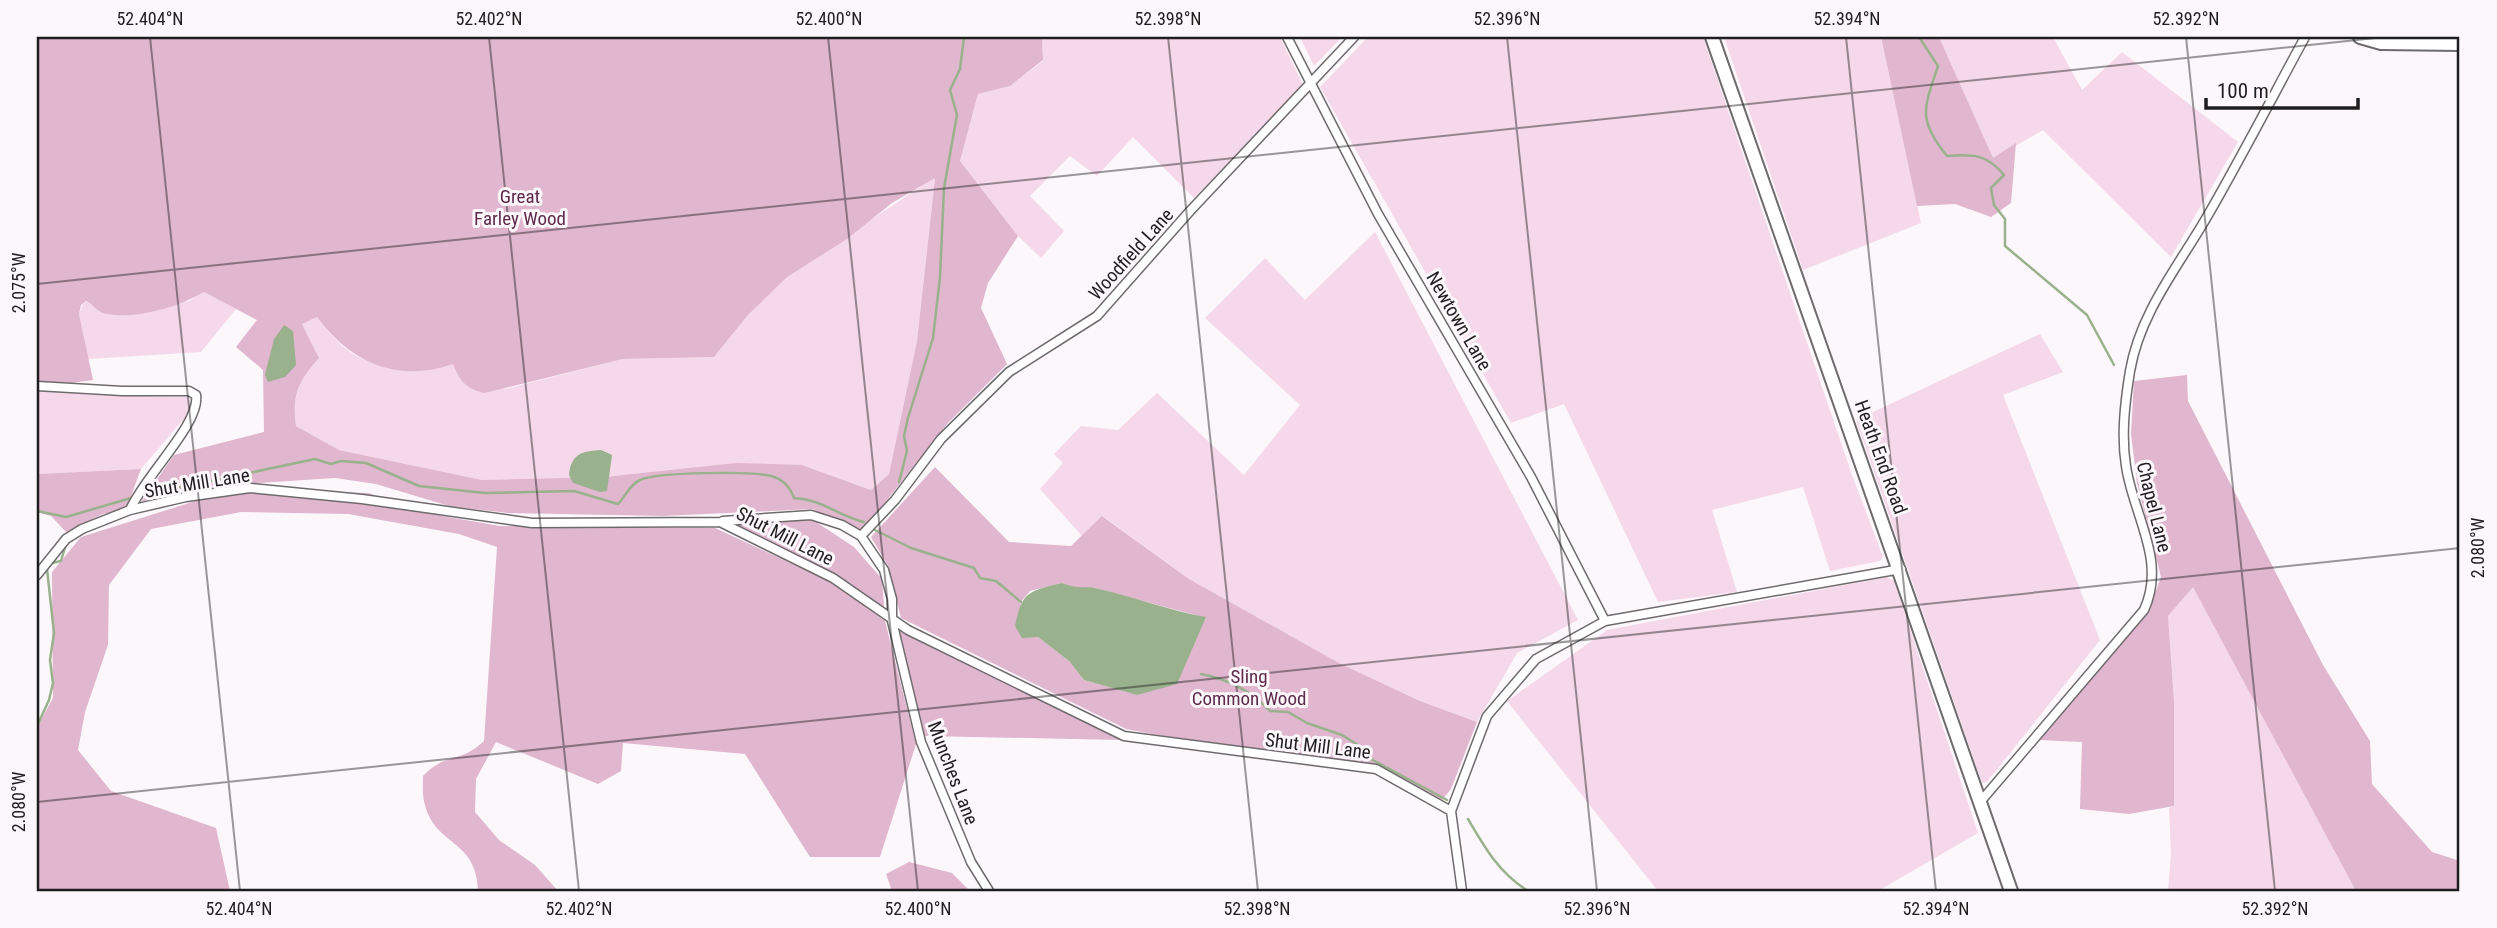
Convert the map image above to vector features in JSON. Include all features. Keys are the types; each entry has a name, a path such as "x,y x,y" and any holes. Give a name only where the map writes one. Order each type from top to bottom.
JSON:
{"street":[{"name":"Newtown Lane","path":"1287,37 1378,214 1531,477 1605,621"},
{"name":"Woodfield Lane","path":"861,536 895,500 941,439 1009,372 1097,316 1190,211 1354,37"},
{"name":"Heath End Road","path":"1712,37 1901,569 2011,891"},
{"name":"Chapel Lane","path":"1982,801 2144,610 2150,597 2152,562 2127,474 2123,442 2132,360 2161,288 2207,216 2305,37"},
{"path":"2360,37 2381,43 2460,44"},
{"path":"37,386 194,393 197,403 189,424 138,492 132,507"},
{"name":"Shut Mill Lane","path":"37,575 66,539 82,528 132,507 250,488 362,499 532,523 720,522 833,578 892,621 1124,736 1376,769 1451,810"},
{"path":"720,522 811,515 842,525 861,536 884,570 892,599 892,621"},
{"path":"1462,891 1451,810 1487,716 1536,659 1605,621 1901,569"},
{"name":"Munches Lane","path":"892,621 921,742 971,862 989,891"}],"shaded area":[{"path":"1042,37 1280,37 1303,85 1194,198 1133,137 1097,176 1070,156 1030,196 1064,231 1041,258 1018,236 960,161 978,94 1010,86 1043,61"},
{"path":"1300,37 1342,37 1314,66"},
{"path":"1368,37 1703,37 1852,475 1883,557 1880,561 1830,571 1803,487 1712,510 1737,592 1658,602 1564,404 1511,423 1320,87"},
{"path":"1724,37 1881,37 1921,223 1803,270"},
{"path":"1939,37 2053,37 2082,90 2122,52 2238,142 2171,257 2043,130 1993,159"},
{"path":"935,177 917,341 889,474 871,490 802,465 605,477 482,480 339,450 296,426 295,405 298,389 319,358 302,324 317,317 345,348 364,360 417,369 453,363 505,389 623,359 714,357 748,315 787,276"},
{"path":"1375,232 1578,620 1517,653 1477,722 1420,701 1339,663 1189,579 1103,516 1082,536 1040,489 1063,463 1054,454 1081,426 1118,430 1157,393 1244,475 1300,405 1205,318 1265,258 1305,300"},
{"path":"204,292 236,309 201,352 88,359 79,314 84,302 90,302 99,312 189,301"},
{"path":"284,325 293,331 296,365 285,377 268,382 265,375 274,339"},
{"path":"2040,334 2063,372 2003,395 2100,640 1987,782 1982,783 1856,420"},
{"path":"37,390 91,395 189,397 190,405 187,415 141,469 37,474"},
{"path":"601,450 612,455 607,491 600,492 573,483 569,475 575,458 588,451"},
{"path":"1887,577 1894,581 1978,833 1878,891 1658,891 1507,701 1607,630"},
{"path":"1062,583 1099,589 1206,617 1177,684 1137,695 1084,680 1069,661 1038,637 1022,638 1015,626 1024,599 1034,591"},
{"path":"2193,586 2356,891 2168,891 2171,854 2169,808 2174,806 2174,701 2168,616"}],"green space":[{"name":"Great Farley Wood","path":"37,37 1042,37 1043,60 1010,86 978,94 960,161 1018,236 988,283 981,308 1007,364 947,424 858,537 813,509 663,516 508,513 449,506 376,484 335,478 197,487 141,502 174,455 264,432 263,370 236,347 257,320 204,292 169,307 128,315 103,313 86,301 81,305 79,314 93,380 71,383 37,381","holes":["935,178 917,341 889,474 871,490 802,465 736,463 605,477 482,480 339,450 296,426 295,405 298,389 319,358 302,324 317,317 345,346 377,365 394,370 413,371 453,364 464,383 484,393 623,359 714,357 748,315 787,277 847,239 892,203"]},
{"path":"1881,37 1939,37 1993,158 2016,143 2011,203 1991,217 1955,204 1917,206"},
{"path":"2187,375 2188,401 2323,665 2370,741 2372,784 2432,852 2460,861 2460,891 2356,891 2193,587 2168,616 2174,701 2174,806 2129,814 2080,809 2082,742 2038,740 2149,609 2161,577 2137,483 2131,434 2134,381"},
{"name":"Sling Common Wood","path":"935,467 1009,542 1071,546 1102,516 1189,579 1339,663 1420,701 1477,722 1451,789 1442,800 1374,765 1359,761 1268,756 1126,729 901,618 888,566 871,537","holes":["1062,583 1077,590 1095,588 1206,618 1138,695 1084,680 1069,661 1038,637 1020,603 1030,591"]},
{"path":"141,469 126,509 103,514 66,532 51,516 37,512 37,474"},
{"path":"271,490 368,493 442,516 500,526 715,528 829,581 885,621 916,744 880,857 810,857 745,754 623,743 621,771 598,784 496,742 476,779 475,812 499,840 535,865 558,891 478,891 471,861 430,818 423,798 423,776 439,764 468,753 484,741 497,547 459,534 348,514 241,512 151,529 109,585 108,645 85,712 78,750 111,791 216,828 230,891 37,891 37,727 53,698 52,572 81,537 224,492"},
{"path":"810,518 854,547 882,579 884,607 834,573 734,524"},
{"path":"898,630 1121,740 925,736"},
{"path":"909,862 952,873 970,891 892,891 886,874"}],"waterway":[{"path":"899,482 907,451 904,436 908,418 933,338 940,277 944,188 957,115 950,90 960,69 964,37"},
{"path":"1919,37 1938,66 1926,113 1927,122 1937,143 1947,156 1979,157 1992,163 2004,175 1991,188 1994,205 2005,219 2005,246 2087,315 2114,365"},
{"path":"140,496 315,459 331,464 341,461 366,463 419,486 485,493 574,491 618,504 633,485 649,477 745,473 775,477 786,484 794,498 822,504 864,522"},
{"path":"37,511 66,517 131,498"},
{"path":"875,530 911,548 974,568 980,578 996,581 1021,602"},
{"path":"48,564 61,561 66,544"},
{"path":"37,726 49,700 53,683 50,660 54,633 47,569"},
{"path":"1201,674 1238,687 1255,697 1270,711 1288,712 1307,723 1342,735 1358,745 1369,758 1447,800"},
{"path":"1468,819 1501,868 1528,891"}]}
